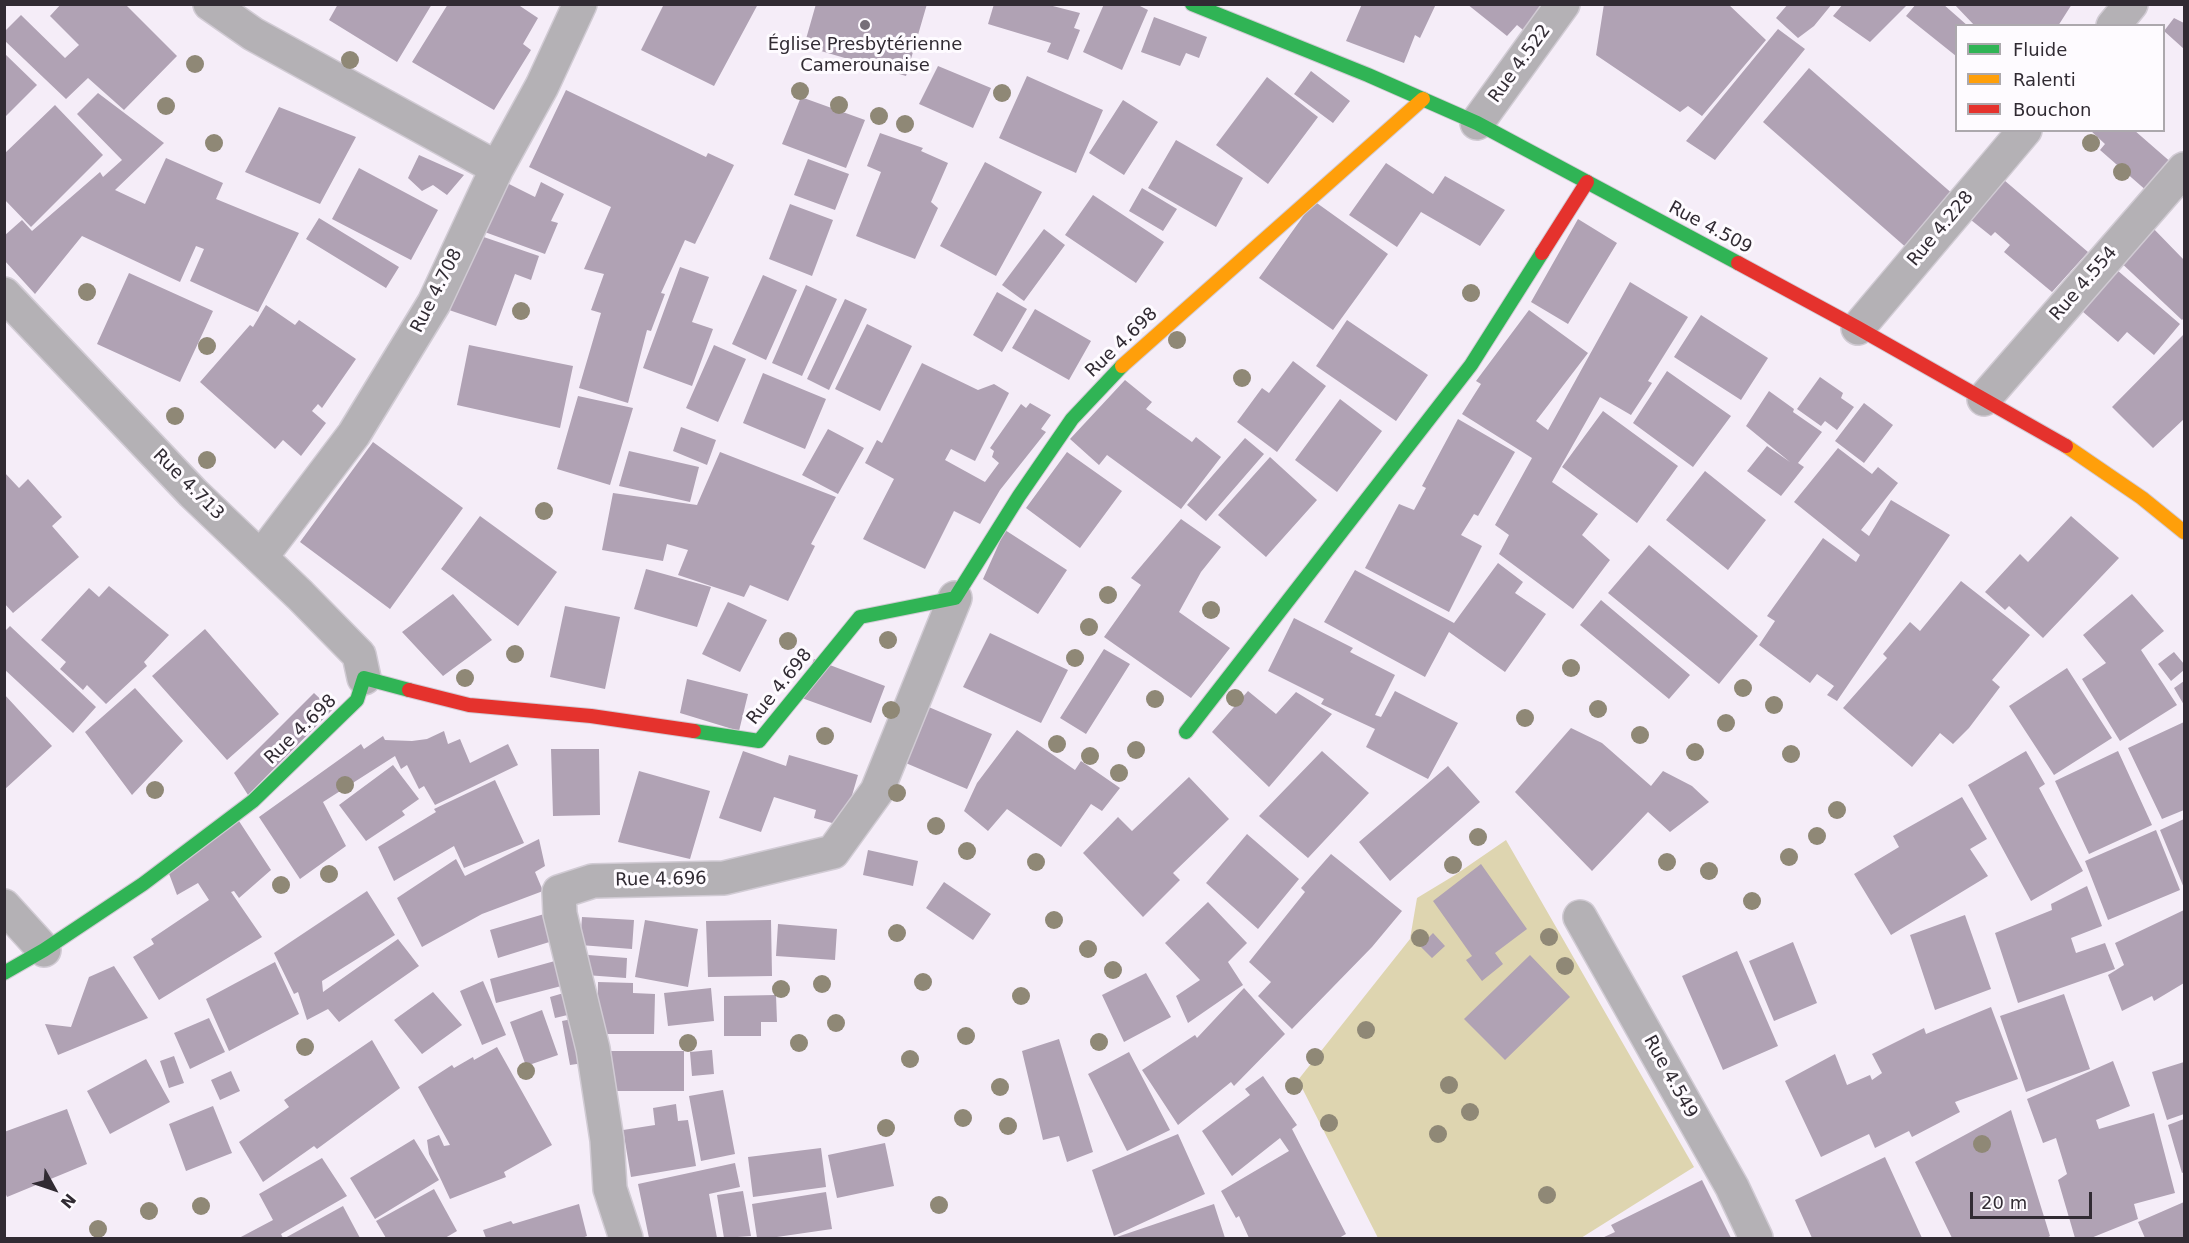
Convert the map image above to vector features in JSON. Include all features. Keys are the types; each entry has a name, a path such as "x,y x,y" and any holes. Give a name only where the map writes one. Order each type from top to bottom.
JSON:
{"street":[{"path":"210,4 253,34 497,168"},
{"name":"Rue 4.708","path":"261,558 354,434 434,303 497,168 542,86 580,4"},
{"name":"Rue 4.509","path":"1192,4 1477,123 1858,328 2066,446 2142,498 2184,532"},
{"name":"Rue 4.522","path":"1477,123 1563,4"},
{"path":"2115,24 2131,4"},
{"name":"Rue 4.698","path":"4,973 44,950 142,884 253,801 357,700 364,678 469,705 591,716 759,741 860,617 955,598 1019,496 1072,419 1114,373 1423,99"},
{"name":"Rue 4.228","path":"1858,328 2023,132"},
{"name":"Rue 4.554","path":"1984,399 2184,169"},
{"path":"1186,732 1471,365 1587,182"},
{"name":"Rue 4.713","path":"4,294 193,493 359,655 364,678"},
{"name":"Rue 4.696","path":"626,1239 610,1189 607,1140 593,1048 560,914 559,892 593,881 724,878 833,852 877,791 955,598"},
{"path":"4,906 44,950"},
{"name":"Rue 4.549","path":"1580,917 1732,1187 1756,1239"}],"shaded area":[{"path":"1506,840 1694,1167 1581,1238 1378,1238 1298,1080 1410,939 1417,898"}],"building":[{"path":"61,4 128,4 127,6 177,56 124,110 88,78 66,99 4,40 4,32 21,15 65,58 79,45 50,16"},
{"path":"338,4 432,4 397,62 329,20"},
{"path":"448,4 517,4 538,18 523,44 531,50 494,110 412,62"},
{"path":"664,4 758,4 714,86 641,50"},
{"name":"Église Presbytérienne Camerounaise","path":"816,4 927,4 906,76 804,46"},
{"path":"994,4 1045,4 1080,13 1074,28 1080,30 1068,60 1047,52 1051,43 988,24"},
{"path":"1104,4 1136,4 1148,10 1122,70 1083,52"},
{"path":"1362,4 1436,4 1420,38 1415,35 1404,63 1346,41"},
{"path":"1467,4 1551,4 1528,34 1517,25 1507,36"},
{"path":"1604,4 1728,4 1766,40 1702,116 1688,106 1680,112 1596,55"},
{"path":"1788,4 1832,4 1814,26 1798,38 1776,18"},
{"path":"1843,4 1908,4 1870,42 1833,16"},
{"path":"1916,4 1943,4 1966,24 1955,24 1955,55 1906,16"},
{"path":"1954,4 2072,4 2059,24 1973,24"},
{"path":"1154,17 1207,37 1199,58 1186,53 1180,66 1141,52"},
{"path":"2174,18 2184,23 2184,49 2165,32"},
{"path":"1778,29 1805,49 1715,160 1686,141"},
{"path":"4,53 37,85 4,118"},
{"path":"938,66 991,88 973,128 919,104"},
{"path":"1809,68 1955,196 1909,250 1763,122"},
{"path":"1311,71 1350,101 1333,123 1294,94"},
{"path":"1027,76 1103,110 1076,173 999,138"},
{"path":"1267,77 1318,117 1268,184 1216,145"},
{"path":"566,90 706,157 708,153 734,165 695,244 685,240 661,293 665,294 651,331 647,330 628,403 579,388 601,313 591,310 604,274 584,269 611,207 529,167"},
{"path":"98,93 164,143 115,190 145,204 166,158 223,183 216,199 299,233 258,312 190,281 204,249 196,246 180,282 82,236 35,294 4,260 4,236 22,220 32,231 100,172 103,177 122,160 77,114"},
{"path":"801,97 865,120 846,168 782,144"},
{"path":"1123,100 1158,122 1124,175 1089,153"},
{"path":"55,105 103,155 31,227 4,199 4,154"},
{"path":"279,107 356,137 320,204 245,172"},
{"path":"2092,132 2136,132 2181,171 2156,199 2100,150 2105,144"},
{"path":"880,133 923,148 921,151 948,163 931,202 938,208 915,259 856,236 881,172 867,166"},
{"path":"1176,140 1243,178 1216,227 1148,188"},
{"path":"419,155 464,175 447,195 433,185 422,191 408,178"},
{"path":"808,159 849,174 835,210 794,195"},
{"path":"985,162 1042,192 996,276 940,246"},
{"path":"1386,163 1433,194 1445,176 1505,210 1480,246 1421,212 1397,247 1349,215"},
{"path":"359,168 438,210 411,260 332,219"},
{"path":"2004,180 2088,252 2052,292 2004,252 2010,245 1995,232 1991,236 1971,220"},
{"path":"505,182 535,197 541,182 564,194 551,221 558,223 545,254 482,231"},
{"path":"1142,188 1177,209 1163,231 1129,211"},
{"path":"1093,195 1164,242 1136,283 1065,235"},
{"path":"1314,201 1388,254 1333,330 1259,278"},
{"path":"790,204 833,220 812,276 769,259"},
{"path":"319,218 399,267 386,288 306,239"},
{"path":"1578,219 1617,243 1568,324 1531,302"},
{"path":"2150,225 2184,260 2184,318 2182,320 2116,258"},
{"path":"1044,229 1065,245 1024,301 1002,285"},
{"path":"475,234 539,256 531,280 515,274 496,326 449,310"},
{"path":"2110,264 2180,324 2154,355 2127,332 2118,342 2075,305"},
{"path":"680,267 709,277 692,322 713,329 692,386 643,368"},
{"path":"129,273 213,311 180,382 97,344"},
{"path":"763,275 797,290 766,360 732,344"},
{"path":"1630,282 1688,317 1648,381 1652,383 1631,415 1600,397 1552,482 1598,514 1582,535 1610,560 1573,609 1499,554 1509,535 1495,525 1532,458 1462,414 1481,384 1476,381 1529,310 1588,353 1536,421 1548,430"},
{"path":"806,285 837,299 802,376 772,363"},
{"path":"997,292 1027,309 1002,352 973,335"},
{"path":"845,299 867,309 829,390 807,379"},
{"path":"266,305 295,325 299,320 356,359 322,408 318,404 312,411 326,423 301,456 283,440 275,449 200,382 250,325 253,327"},
{"path":"1035,309 1091,341 1069,380 1012,348"},
{"path":"1701,315 1768,358 1741,400 1674,357"},
{"path":"1347,320 1428,375 1396,421 1316,366"},
{"path":"867,324 912,346 880,411 835,389"},
{"path":"2184,334 2184,419 2153,448 2112,407"},
{"path":"469,345 573,366 560,428 457,405"},
{"path":"714,345 746,359 718,422 686,408"},
{"path":"1293,361 1326,386 1277,452 1237,422 1262,388 1269,393"},
{"path":"922,363 978,390 994,384 1009,393 975,461 951,449 945,460 985,482 999,463 992,457 994,451 990,448 1021,404 1026,408 1030,403 1051,415 1041,429 1046,432 1000,490 980,524 954,511 925,569 863,539 894,479 865,463 877,440 882,443"},
{"path":"1667,371 1731,416 1693,467 1633,423"},
{"path":"763,373 826,399 805,449 743,423"},
{"path":"1820,377 1843,393 1841,398 1854,407 1837,430 1825,421 1821,426 1797,409"},
{"path":"1125,380 1152,402 1146,409 1192,442 1196,437 1221,457 1181,509 1107,455 1099,465 1070,439"},
{"path":"1769,391 1794,409 1793,412 1822,432 1798,463 1804,467 1781,496 1747,471 1767,446 1790,462 1746,426"},
{"path":"578,396 633,408 610,485 557,469"},
{"path":"1340,399 1382,431 1337,492 1295,460"},
{"path":"1864,403 1893,425 1864,463 1835,441"},
{"path":"1603,411 1678,466 1637,523 1562,467"},
{"path":"1458,419 1515,452 1478,516 1474,514 1461,535 1482,546 1449,612 1365,568 1399,504 1414,510 1426,488 1422,486"},
{"path":"681,427 716,440 707,465 673,451"},
{"path":"828,429 864,448 838,494 802,475"},
{"path":"1245,438 1264,454 1206,521 1187,505"},
{"path":"373,442 463,508 390,609 300,542"},
{"path":"1838,448 1872,474 1878,467 1898,483 1861,530 1869,536 1891,500 1950,535 1837,701 1827,695 1834,686 1817,674 1810,683 1759,645 1775,621 1767,616 1823,538 1856,562 1860,555 1794,502"},
{"path":"629,451 699,467 690,502 619,486"},
{"path":"720,452 836,497 811,544 815,546 788,601 750,585 744,597 678,575 688,550 667,544 663,561 602,550 613,493 697,505"},
{"path":"1067,452 1122,491 1080,548 1026,508"},
{"path":"1270,457 1317,500 1266,557 1218,515"},
{"path":"1705,471 1766,520 1728,570 1666,520"},
{"path":"4,472 19,488 28,479 62,517 52,526 79,557 13,613 4,603"},
{"path":"480,516 557,572 518,626 441,569"},
{"path":"2071,516 2119,558 2043,638 2009,606 2005,610 1985,592 2020,554 2028,562"},
{"path":"1181,519 1221,547 1201,572 1179,612 1230,648 1191,698 1104,637 1141,585 1131,578"},
{"path":"1005,530 1067,570 1038,614 983,579"},
{"path":"1649,545 1758,636 1719,684 1608,593"},
{"path":"1498,563 1523,582 1515,593 1546,614 1505,672 1449,632 1425,677 1324,622 1355,570 1454,623"},
{"path":"646,569 711,587 697,627 634,609"},
{"path":"1961,581 2030,635 1992,680 2000,687 1969,728 1953,744 1940,733 1912,767 1843,708 1887,658 1883,654 1910,622 1920,631"},
{"path":"109,586 169,635 144,662 147,666 106,704 87,685 83,690 60,669 66,662 41,640 89,588 99,597"},
{"path":"453,594 492,640 443,676 402,632"},
{"path":"2132,594 2164,631 2141,650 2177,705 2120,741 2082,679 2106,663 2083,635"},
{"path":"1601,600 1690,675 1669,699 1580,625"},
{"path":"728,602 767,620 740,672 702,654"},
{"path":"565,606 620,617 605,689 550,677"},
{"path":"1294,618 1353,648 1350,652 1395,675 1375,715 1381,717 1395,691 1458,723 1428,779 1366,747 1375,729 1321,704 1324,699 1268,671"},
{"path":"10,626 96,707 73,733 4,669 4,632"},
{"path":"205,629 279,714 227,760 152,676"},
{"path":"990,633 1068,670 1041,723 963,687"},
{"path":"1104,649 1130,664 1086,734 1060,718"},
{"path":"2174,652 2184,664 2184,670 2171,681 2158,664"},
{"path":"814,659 885,686 871,723 799,697"},
{"path":"2067,668 2112,738 2054,775 2009,706"},
{"path":"687,679 748,694 739,731 680,713"},
{"path":"2184,681 2184,705 2174,688"},
{"path":"135,688 183,741 132,795 85,732"},
{"path":"1248,691 1276,714 1296,692 1332,714 1269,787 1212,732"},
{"path":"314,693 332,710 248,795 234,773"},
{"path":"4,694 52,746 4,790"},
{"path":"924,705 992,734 967,789 901,761"},
{"path":"2184,722 2184,810 2162,819 2128,748"},
{"path":"1571,728 1602,743 1651,786 1663,771 1692,786 1709,802 1670,832 1648,812 1592,871 1515,792"},
{"path":"1017,730 1075,770 1081,761 1120,788 1102,811 1091,804 1061,847 1007,809 988,831 964,811 977,783"},
{"path":"444,731 448,744 460,739 470,763 508,744 518,765 435,805 424,786 419,789 407,765 401,769 395,756 323,802 346,846 300,879 259,817 361,744 364,749 383,736 385,740 412,741 427,739"},
{"path":"551,749 599,749 600,815 553,816"},
{"path":"743,751 786,766 789,755 858,775 843,826 814,818 816,810 774,797 761,832 719,818"},
{"path":"1322,751 1369,793 1308,858 1259,816"},
{"path":"2026,751 2045,784 2039,788 2083,871 2031,901 1968,785"},
{"path":"2118,751 2152,825 2089,854 2055,781"},
{"path":"393,765 419,799 402,811 405,815 366,841 339,805"},
{"path":"1448,766 1480,802 1390,881 1359,842"},
{"path":"639,771 710,791 690,859 618,842"},
{"path":"1189,777 1229,819 1173,873 1180,880 1143,917 1083,853 1118,817 1132,831"},
{"path":"495,780 524,843 464,868 454,846 394,881 378,847 436,812 434,809"},
{"path":"1962,797 1987,839 1970,849 1988,876 1891,935 1854,874 1899,847 1893,836"},
{"path":"237,818 271,870 239,898 234,891 231,892 262,937 159,1000 133,957 154,944 151,939 209,900 198,883 177,895 168,871"},
{"path":"2184,819 2184,888 2160,830"},
{"path":"2156,830 2180,890 2108,920 2085,861"},
{"path":"1247,834 1299,879 1258,929 1206,883"},
{"path":"539,839 545,866 535,872 543,891 482,914 422,947 397,898 456,859 465,876"},
{"path":"868,850 918,861 913,886 863,875"},
{"path":"1331,854 1402,911 1372,947 1292,1029 1258,996 1271,982 1249,962 1305,892 1301,888"},
{"path":"1481,864 1527,929 1495,953 1503,964 1482,981 1466,960 1472,956 1433,901"},
{"path":"944,882 991,914 973,940 926,908"},
{"path":"2087,886 2102,926 2071,938 2076,953 2105,943 2115,969 2018,1003 1995,933 2052,910 2051,904"},
{"path":"367,891 395,935 322,981 323,992 398,939 419,966 339,1022 328,1009 307,1020 298,992 294,994 274,953"},
{"path":"1208,902 1247,943 1228,962 1243,985 1188,1023 1176,996 1200,980 1165,943"},
{"path":"2184,910 2184,983 2154,1001 2152,996 2122,1011 2108,975 2124,965 2115,943"},
{"path":"551,912 559,939 498,958 490,930"},
{"path":"1965,915 1991,989 1935,1010 1910,935"},
{"path":"582,917 634,920 632,949 580,945"},
{"path":"645,920 698,929 688,987 635,977"},
{"path":"771,920 772,976 708,977 706,921"},
{"path":"778,924 837,929 835,960 776,956"},
{"path":"1433,933 1445,946 1432,958 1420,946"},
{"path":"1793,942 1817,1003 1774,1021 1749,961"},
{"path":"1737,951 1778,1046 1723,1070 1682,976"},
{"path":"588,955 627,958 626,978 586,975"},
{"path":"1530,955 1570,997 1505,1060 1464,1019"},
{"path":"562,959 569,984 496,1003 490,979"},
{"path":"275,962 299,1014 229,1051 206,999"},
{"path":"114,966 148,1018 58,1055 45,1024 71,1027 89,977"},
{"path":"1146,973 1171,1017 1124,1042 1102,995"},
{"path":"483,981 506,1035 482,1045 460,991"},
{"path":"598,982 633,983 633,993 655,994 654,1034 597,1034"},
{"path":"711,988 714,1021 668,1026 664,993"},
{"path":"1244,988 1285,1034 1234,1086 1231,1082 1178,1125 1142,1070 1195,1035 1197,1038"},
{"path":"574,990 580,1012 555,1018 550,997"},
{"path":"433,992 462,1025 422,1054 394,1020"},
{"path":"2064,994 2090,1069 2026,1092 2000,1016"},
{"path":"776,995 777,1022 761,1022 761,1036 724,1036 724,996"},
{"path":"1991,1007 2018,1079 1955,1102 1960,1112 1912,1137 1909,1131 1875,1148 1869,1134 1821,1157 1785,1081 1835,1054 1847,1085 1870,1075 1872,1080 1882,1073 1872,1054 1924,1028 1926,1034"},
{"path":"542,1010 558,1055 526,1066 510,1022"},
{"path":"582,1017 590,1062 570,1065 562,1021"},
{"path":"209,1018 225,1052 190,1069 174,1033"},
{"path":"1059,1039 1093,1152 1067,1162 1059,1136 1043,1140 1022,1051"},
{"path":"372,1040 400,1088 317,1149 314,1146 263,1182 239,1142 289,1107 284,1100"},
{"path":"497,1047 552,1145 504,1172 506,1177 450,1199 429,1154 427,1140 439,1135 444,1146 450,1145 418,1087 452,1065 454,1068 473,1057 474,1060"},
{"path":"712,1050 714,1074 692,1076 690,1052"},
{"path":"604,1051 684,1051 684,1091 604,1091"},
{"path":"1129,1052 1170,1130 1127,1151 1088,1074"},
{"path":"174,1056 184,1083 169,1088 160,1061"},
{"path":"146,1059 170,1102 110,1134 87,1091"},
{"path":"2113,1061 2130,1106 2096,1120 2099,1129 2154,1113 2175,1193 2134,1204 2138,1219 2091,1238 2075,1238 2058,1180 2067,1174 2056,1138 2043,1143 2027,1099"},
{"path":"2184,1062 2184,1114 2167,1120 2152,1072"},
{"path":"231,1071 240,1091 220,1100 211,1080"},
{"path":"1263,1076 1297,1125 1292,1129 1346,1234 1339,1238 1249,1238 1239,1216 1236,1218 1221,1191 1289,1151 1280,1138 1232,1176 1202,1131 1250,1095 1245,1089"},
{"path":"723,1090 735,1154 701,1161 689,1096"},
{"path":"676,1104 678,1121 688,1120 696,1166 631,1177 623,1130 655,1125 653,1108"},
{"path":"213,1106 232,1153 186,1171 169,1124"},
{"path":"67,1109 87,1164 7,1197 4,1190 4,1132"},
{"path":"2011,1110 2050,1236 2047,1238 1952,1238 1915,1162"},
{"path":"2184,1119 2184,1172 2182,1173 2168,1125"},
{"path":"1178,1134 1205,1194 1114,1236 1092,1170"},
{"path":"414,1139 439,1180 375,1219 350,1178"},
{"path":"885,1143 894,1186 837,1198 828,1155"},
{"path":"821,1148 826,1187 753,1197 748,1157"},
{"path":"1885,1157 1922,1238 1812,1238 1795,1200"},
{"path":"322,1158 347,1196 281,1234 283,1238 239,1238 273,1220 259,1194"},
{"path":"735,1163 740,1187 709,1194 717,1238 649,1238 638,1184"},
{"path":"1702,1180 1731,1238 1602,1238 1615,1232 1611,1225"},
{"path":"434,1189 457,1231 445,1238 386,1238 376,1221"},
{"path":"743,1191 751,1236 724,1238 717,1195"},
{"path":"826,1192 832,1229 757,1238 752,1204"},
{"path":"2184,1202 2184,1238 2145,1238 2138,1222"},
{"path":"579,1204 587,1236 582,1238 486,1238 483,1230 511,1221 513,1224"},
{"path":"1214,1204 1225,1238 1114,1238"},
{"path":"343,1206 360,1238 285,1238"}],"traffic: fast":[{"path":"1192,4 1368,75 1477,123 1738,263"},
{"path":"1186,732 1471,365 1542,253"},
{"path":"694,731 759,741 860,617 955,598 1019,496 1072,419 1122,366"},
{"path":"4,973 44,950 143,884 253,801 357,700 364,678 409,690"}],"traffic: slow":[{"path":"1122,366 1423,99"},
{"path":"2066,446 2142,498 2184,532"}],"traffic: jam":[{"path":"1542,253 1587,182"},
{"path":"1738,263 2066,446"},
{"path":"409,690 469,705 591,716 694,731"}],"place":[{"name":"Église Presbytérienne Camerounaise","path":"865,25"}]}
